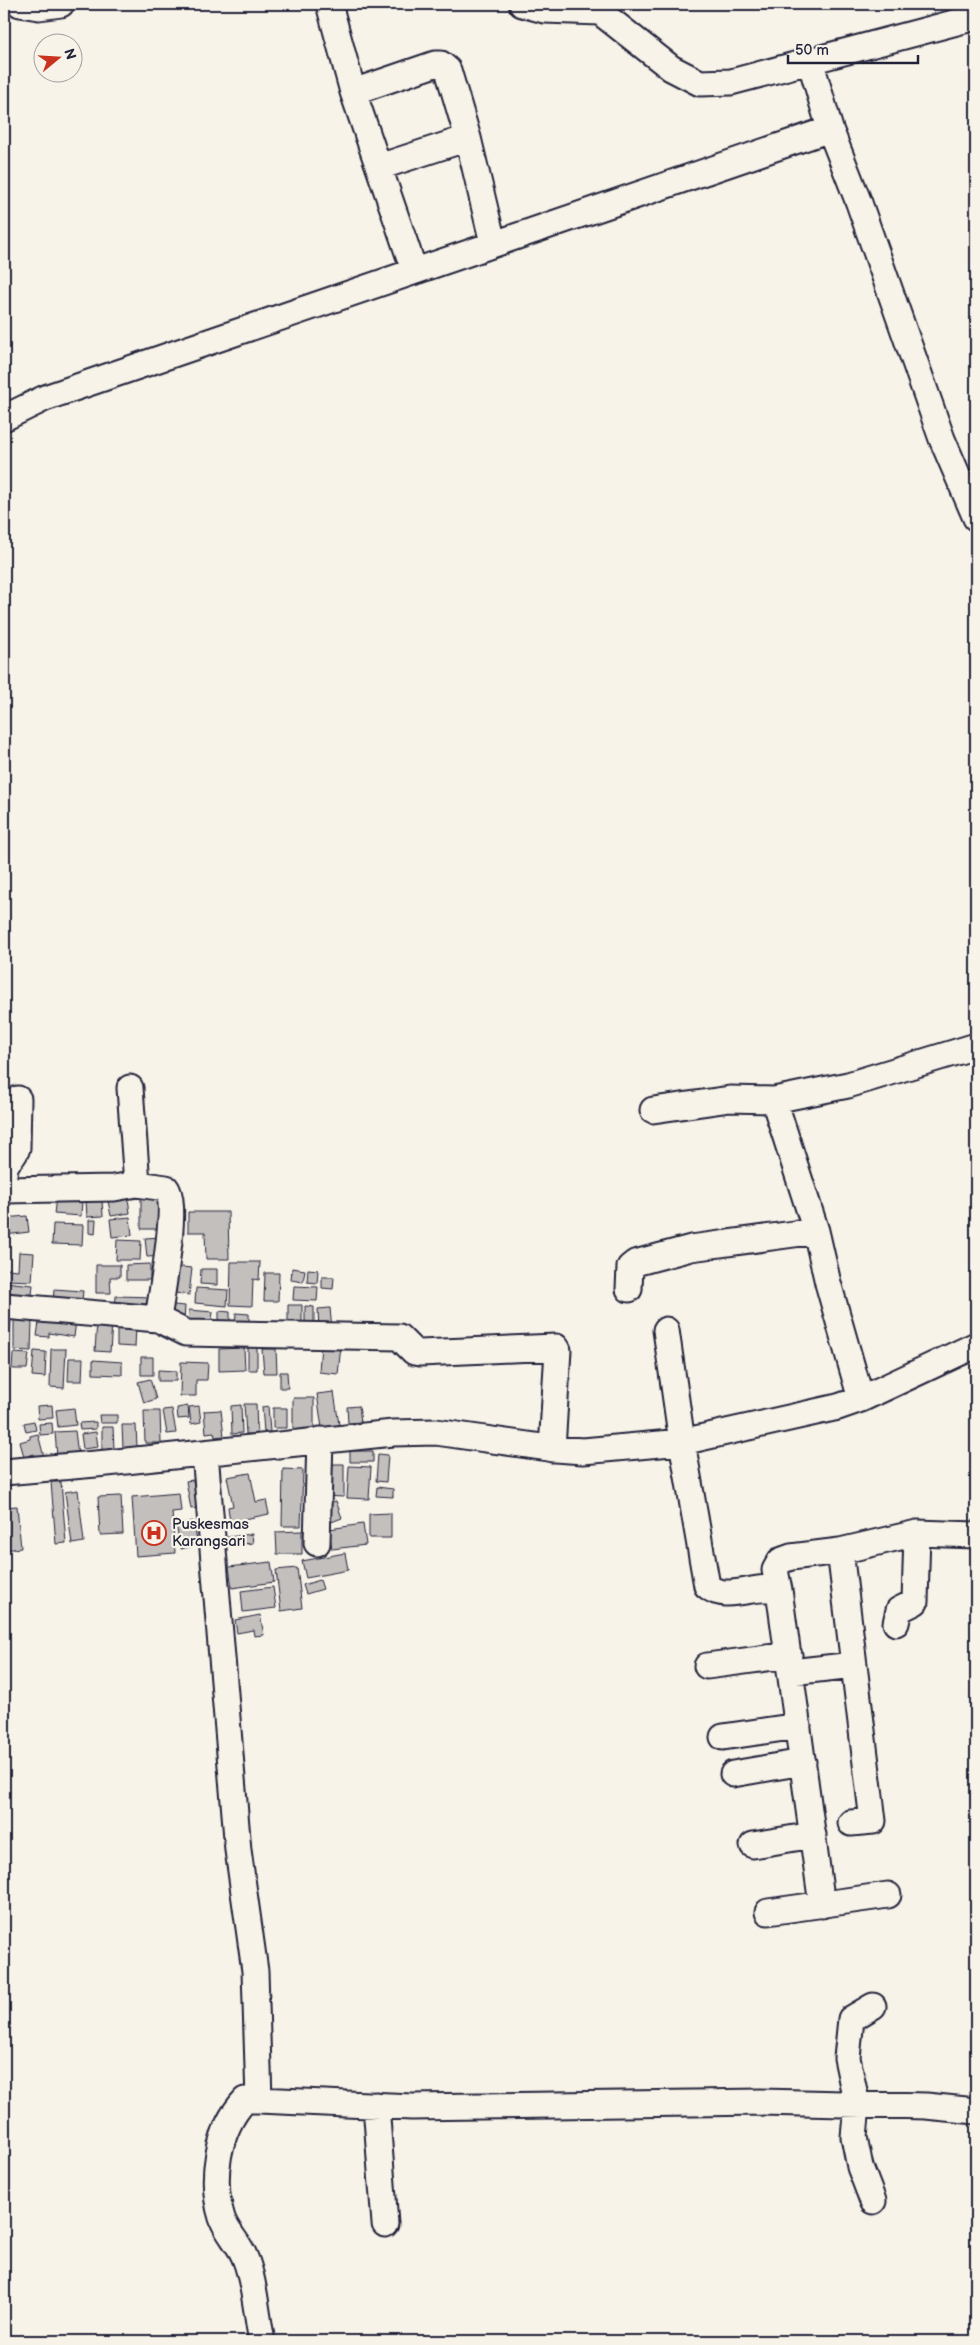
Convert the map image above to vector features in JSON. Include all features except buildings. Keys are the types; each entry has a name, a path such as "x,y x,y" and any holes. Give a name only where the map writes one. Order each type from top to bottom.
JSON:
{"street":[{"path":"20,4 39,7 61,4"},
{"path":"329,4 353,92 414,270"},
{"path":"522,4 544,10 599,8 671,68 700,83 732,82 976,17"},
{"path":"810,60 830,129 859,203 942,439 976,518"},
{"path":"353,92 435,64 440,64 451,74 493,243"},
{"path":"4,418 45,398 830,129"},
{"path":"379,167 468,138"},
{"path":"654,1110 730,1099 774,1100 848,1085 976,1046"},
{"path":"130,1088 137,1184"},
{"path":"4,1175 5,1163 16,1152 17,1148 18,1099"},
{"path":"774,1100 816,1230 828,1283 862,1399"},
{"path":"4,1190 114,1188 137,1184 163,1186 170,1194 168,1247 158,1319"},
{"path":"628,1289 630,1267 635,1263 691,1248 816,1230"},
{"path":"4,1306 158,1319 186,1333 399,1337 416,1353 556,1346 558,1350 552,1449"},
{"path":"666,1330 682,1442 707,1586 721,1593 764,1588 779,1590"},
{"path":"4,1472 393,1433 436,1432 552,1449 583,1451 682,1442 838,1407 862,1399 976,1345"},
{"path":"318,1543 320,1440"},
{"path":"205,1453 238,1850 255,1971 259,2100"},
{"path":"896,1624 899,1610 915,1602 917,1533"},
{"path":"822,1905 790,1663 775,1570 780,1561 791,1557 840,1551 917,1533 976,1535"},
{"path":"840,1551 873,1821 851,1823"},
{"path":"707,1666 790,1663 854,1665"},
{"path":"723,1737 798,1726"},
{"path":"733,1774 803,1762"},
{"path":"753,1845 813,1835"},
{"path":"768,1912 888,1895"},
{"path":"873,2006 851,2019 846,2058 857,2105 854,2137 860,2167 873,2200"},
{"path":"262,2341 246,2260 223,2221 217,2196 216,2172 221,2143 233,2113 245,2100 412,2107 761,2102 926,2106 976,2111"},
{"path":"376,2105 385,2224"}],"place":[{"name":"Puskesmas Karangsari","path":"154,1533"}]}
